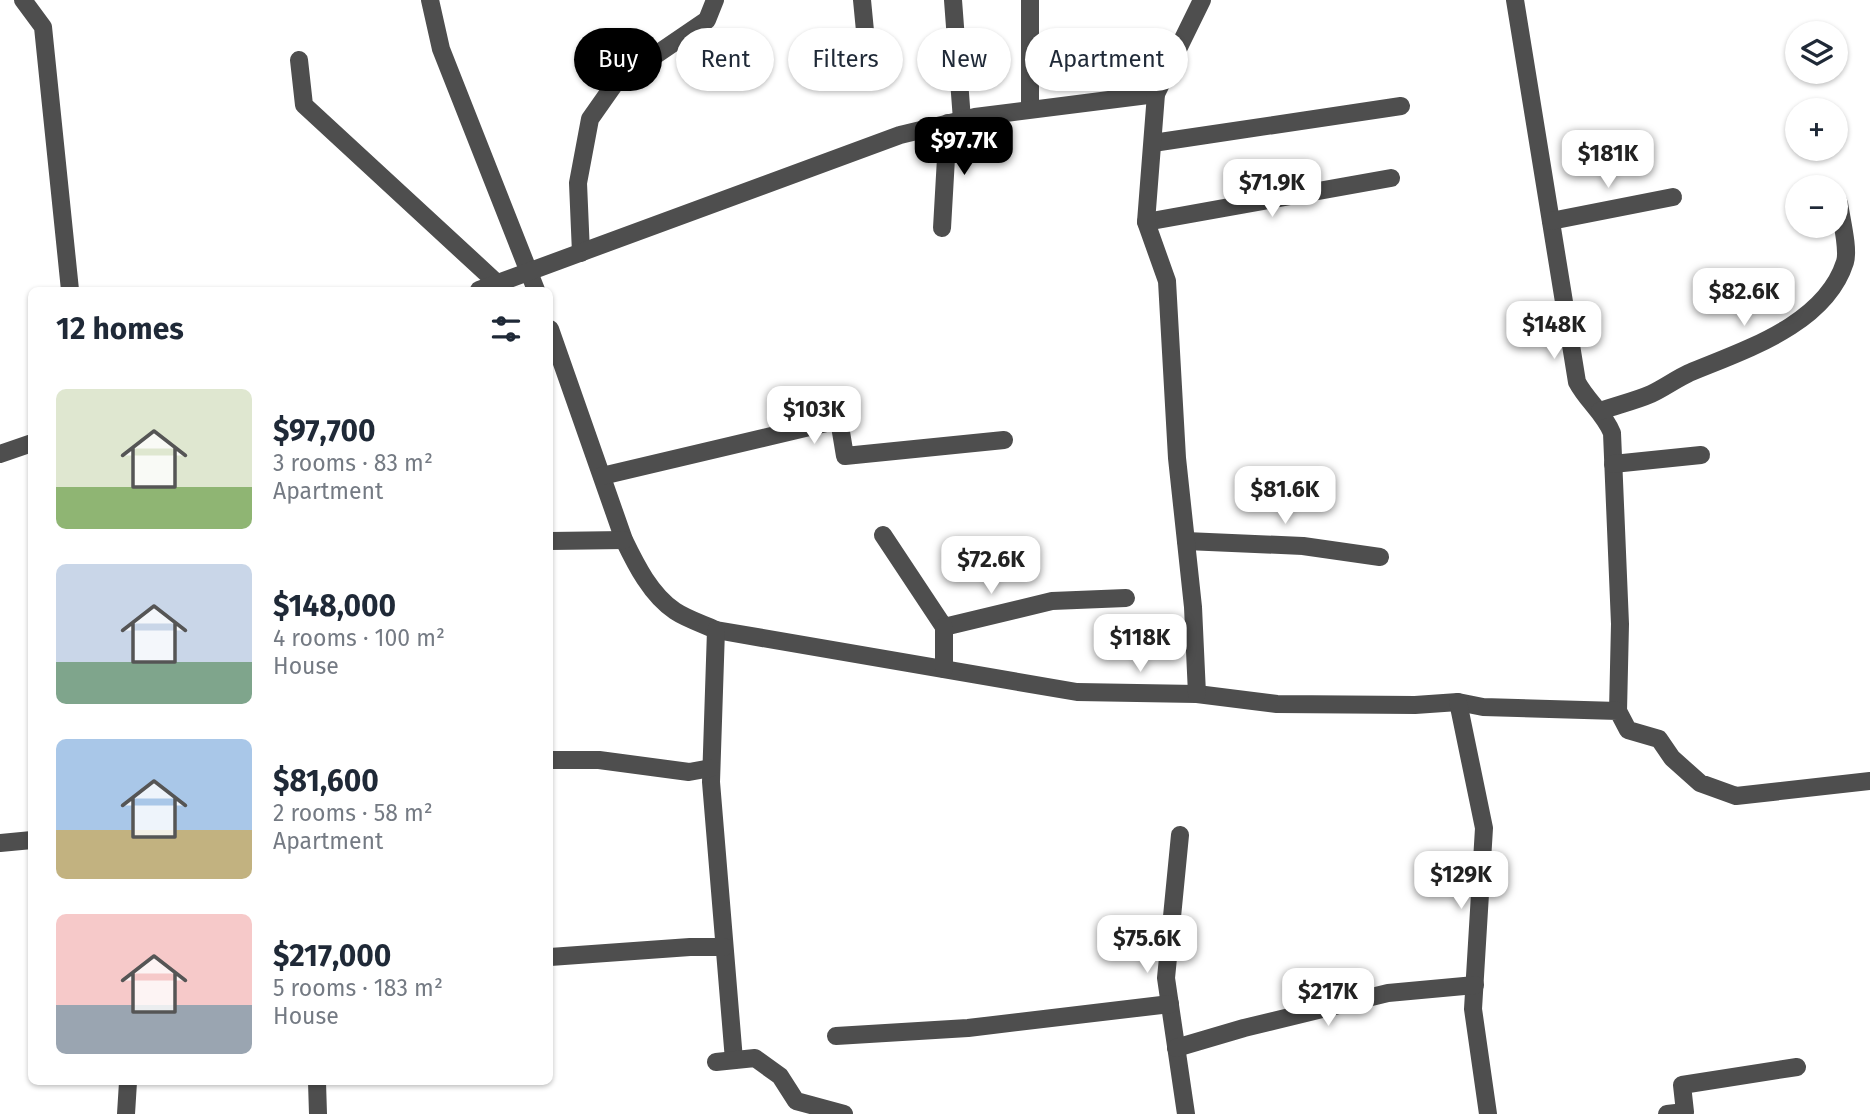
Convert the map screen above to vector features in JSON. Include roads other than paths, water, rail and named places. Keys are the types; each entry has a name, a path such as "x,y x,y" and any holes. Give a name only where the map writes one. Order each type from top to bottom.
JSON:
{"street":[{"path":"23,0 43,27 70,287"},
{"path":"430,0 441,49 533,282"},
{"path":"862,0 865,28"},
{"path":"942,228 955,122 953,0"},
{"path":"1030,0 1030,109"},
{"path":"1197,694 1194,607 1177,458 1167,281 1146,222 1156,94 1202,0"},
{"path":"1516,0 1577,382 1586,400 1600,411 1612,433 1620,624 1618,711 1628,730 1659,739 1672,758 1700,783 1736,796 1870,781"},
{"path":"581,253 578,183 590,119 616,82 707,20 714,2"},
{"path":"299,60 304,105 498,284"},
{"path":"488,287 533,282 581,253 900,135 1030,109 1156,94"},
{"path":"1153,143 1401,106"},
{"path":"1146,222 1391,178"},
{"path":"1551,221 1673,197"},
{"path":"1600,411 1650,394 1686,374 1790,326 1815,307 1835,286 1847,258 1844,238"},
{"path":"553,337 624,540 637,568 675,611 716,630 1077,692 1197,694 1277,704 1415,705 1458,702 1509,709 1618,711"},
{"path":"602,476 838,420 845,456 1004,440"},
{"path":"0,454 28,444"},
{"path":"1614,464 1701,455"},
{"path":"883,535 944,627 944,669"},
{"path":"553,541 624,540"},
{"path":"1186,541 1303,546 1380,556"},
{"path":"944,627 1052,601 1126,598"},
{"path":"716,630 711,768 734,1059"},
{"path":"1458,702 1484,828 1473,1009 1488,1114"},
{"path":"553,760 599,760 689,772 711,768"},
{"path":"1180,835 1166,978 1184,1114"},
{"path":"0,843 28,840"},
{"path":"553,957 724,947"},
{"path":"1176,1048 1244,1028 1388,993 1475,985"},
{"path":"836,1036 968,1028 1170,1004"},
{"path":"716,1062 755,1058 780,1076 796,1101 844,1114"},
{"path":"1667,1114 1685,1112 1682,1085 1797,1067"},
{"path":"126,1114 128,1085"},
{"path":"317,1085 318,1114"}]}
